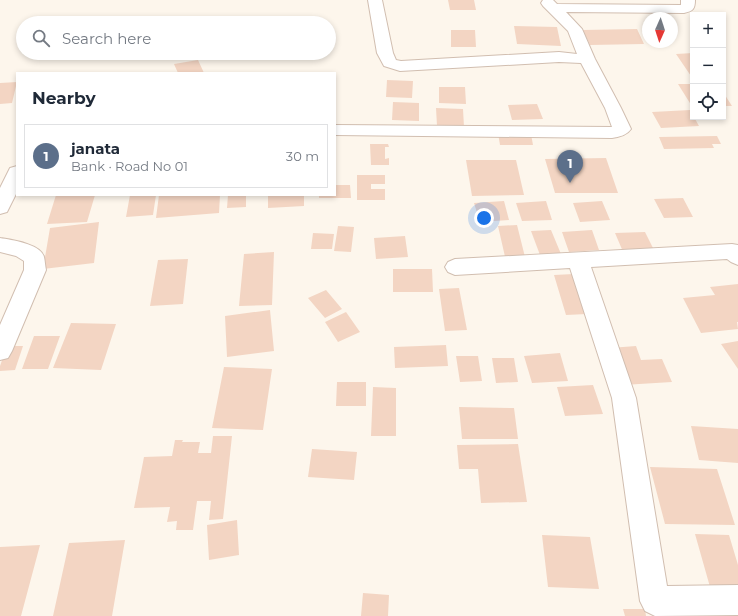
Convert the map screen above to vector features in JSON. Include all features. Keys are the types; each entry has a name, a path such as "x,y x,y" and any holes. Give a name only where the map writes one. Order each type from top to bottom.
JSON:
{"street":[{"path":"375,0 385,53 390,63 400,66 559,58 587,59"},
{"path":"548,4 684,9 688,8 688,0"},
{"path":"336,130 612,133 622,129 613,108 587,59 575,29 548,4"},
{"path":"0,207 16,174"},
{"path":"0,245 22,250 34,257 35,270 0,351"},
{"path":"455,267 736,253"},
{"path":"578,260 624,398 655,600 738,600"}],"building":[{"path":"448,0 474,0 476,10 450,10"},
{"path":"514,26 557,27 561,46 517,44"},
{"path":"637,29 642,40 642,44 590,45 583,30"},
{"path":"451,30 475,30 476,47 451,47"},
{"path":"690,53 690,75 676,54"},
{"path":"198,60 204,72 178,72 174,64"},
{"path":"387,80 413,81 412,98 386,97"},
{"path":"16,82 12,103 0,104 0,83"},
{"path":"678,84 690,84 690,103"},
{"path":"439,87 465,87 466,104 439,103"},
{"path":"726,97 732,106 726,106"},
{"path":"393,102 419,103 419,121 392,120"},
{"path":"537,104 543,119 512,120 508,105"},
{"path":"436,108 463,109 464,127 437,126"},
{"path":"690,110 690,120 696,120 699,126 661,128 652,112"},
{"path":"498,133 531,134 533,145 500,145"},
{"path":"717,136 721,144 712,144 714,148 664,149 659,137"},
{"path":"370,144 388,144 389,147 385,147 385,159 389,158 389,165 371,165"},
{"path":"606,158 618,193 555,193 545,159"},
{"path":"466,160 516,160 524,195 472,196"},
{"path":"357,175 385,175 385,184 371,184 371,189 385,189 385,200 357,200"},
{"path":"336,185 350,185 351,198 319,198 319,196 336,196"},
{"path":"56,196 95,196 87,222 47,224"},
{"path":"130,196 156,196 153,215 126,217"},
{"path":"159,196 220,196 219,213 156,218"},
{"path":"228,196 246,196 246,207 227,208"},
{"path":"268,196 304,196 304,206 268,208"},
{"path":"683,198 693,217 664,218 654,199"},
{"path":"504,201 509,220 480,222 474,203"},
{"path":"546,201 552,220 522,221 516,203"},
{"path":"602,201 610,220 580,222 573,203"},
{"path":"99,222 94,263 43,269 50,228"},
{"path":"517,225 526,261 506,261 498,226"},
{"path":"338,226 354,227 351,252 334,251"},
{"path":"551,230 561,254 540,255 531,231"},
{"path":"592,230 599,250 569,252 562,232"},
{"path":"645,232 655,252 624,254 615,233"},
{"path":"313,233 334,234 332,249 311,249"},
{"path":"405,236 408,257 376,259 374,238"},
{"path":"274,252 272,305 239,306 244,254"},
{"path":"188,259 183,304 150,306 158,260"},
{"path":"393,269 432,269 433,292 393,292"},
{"path":"574,274 587,314 566,315 554,275"},
{"path":"738,284 738,329 701,333 683,298 715,295 710,287"},
{"path":"459,288 467,330 445,331 439,289"},
{"path":"326,290 342,309 325,318 308,298"},
{"path":"270,310 274,351 227,357 225,316"},
{"path":"346,312 360,332 338,342 325,322"},
{"path":"71,323 116,324 101,370 53,368"},
{"path":"34,336 60,336 48,369 22,369"},
{"path":"738,341 738,369 721,344"},
{"path":"446,345 448,366 395,368 394,347"},
{"path":"7,346 23,346 15,370 0,371 0,366"},
{"path":"636,346 641,360 662,359 672,382 623,385 610,348"},
{"path":"560,353 568,381 532,383 524,356"},
{"path":"456,356 478,356 482,381 460,382"},
{"path":"492,358 514,358 518,382 496,383"},
{"path":"224,367 272,369 263,430 212,428"},
{"path":"337,382 366,382 366,406 336,406"},
{"path":"593,385 603,414 565,416 557,387"},
{"path":"373,387 396,388 396,436 371,436"},
{"path":"459,407 514,408 518,439 462,439"},
{"path":"691,426 738,429 738,463 699,460"},
{"path":"213,436 232,436 223,519 209,520 211,501 197,501 193,530 176,530 177,521 167,522 170,507 134,508 144,457 172,456 175,440 183,440 182,442 200,442 198,453 211,453"},
{"path":"518,444 527,502 481,503 478,469 459,469 457,445"},
{"path":"312,449 357,452 354,480 308,477"},
{"path":"650,467 717,469 735,525 665,524"},
{"path":"237,520 239,555 209,560 207,525"},
{"path":"695,534 729,535 738,565 738,595 712,594"},
{"path":"542,535 590,537 599,589 548,587"},
{"path":"125,540 112,616 53,616 69,543"},
{"path":"40,545 21,616 0,616 0,547"},
{"path":"363,593 389,595 388,616 361,616"},
{"path":"623,609 645,609 646,616 625,616"}],"place":[{"name":"janata","path":"570,183"}]}
